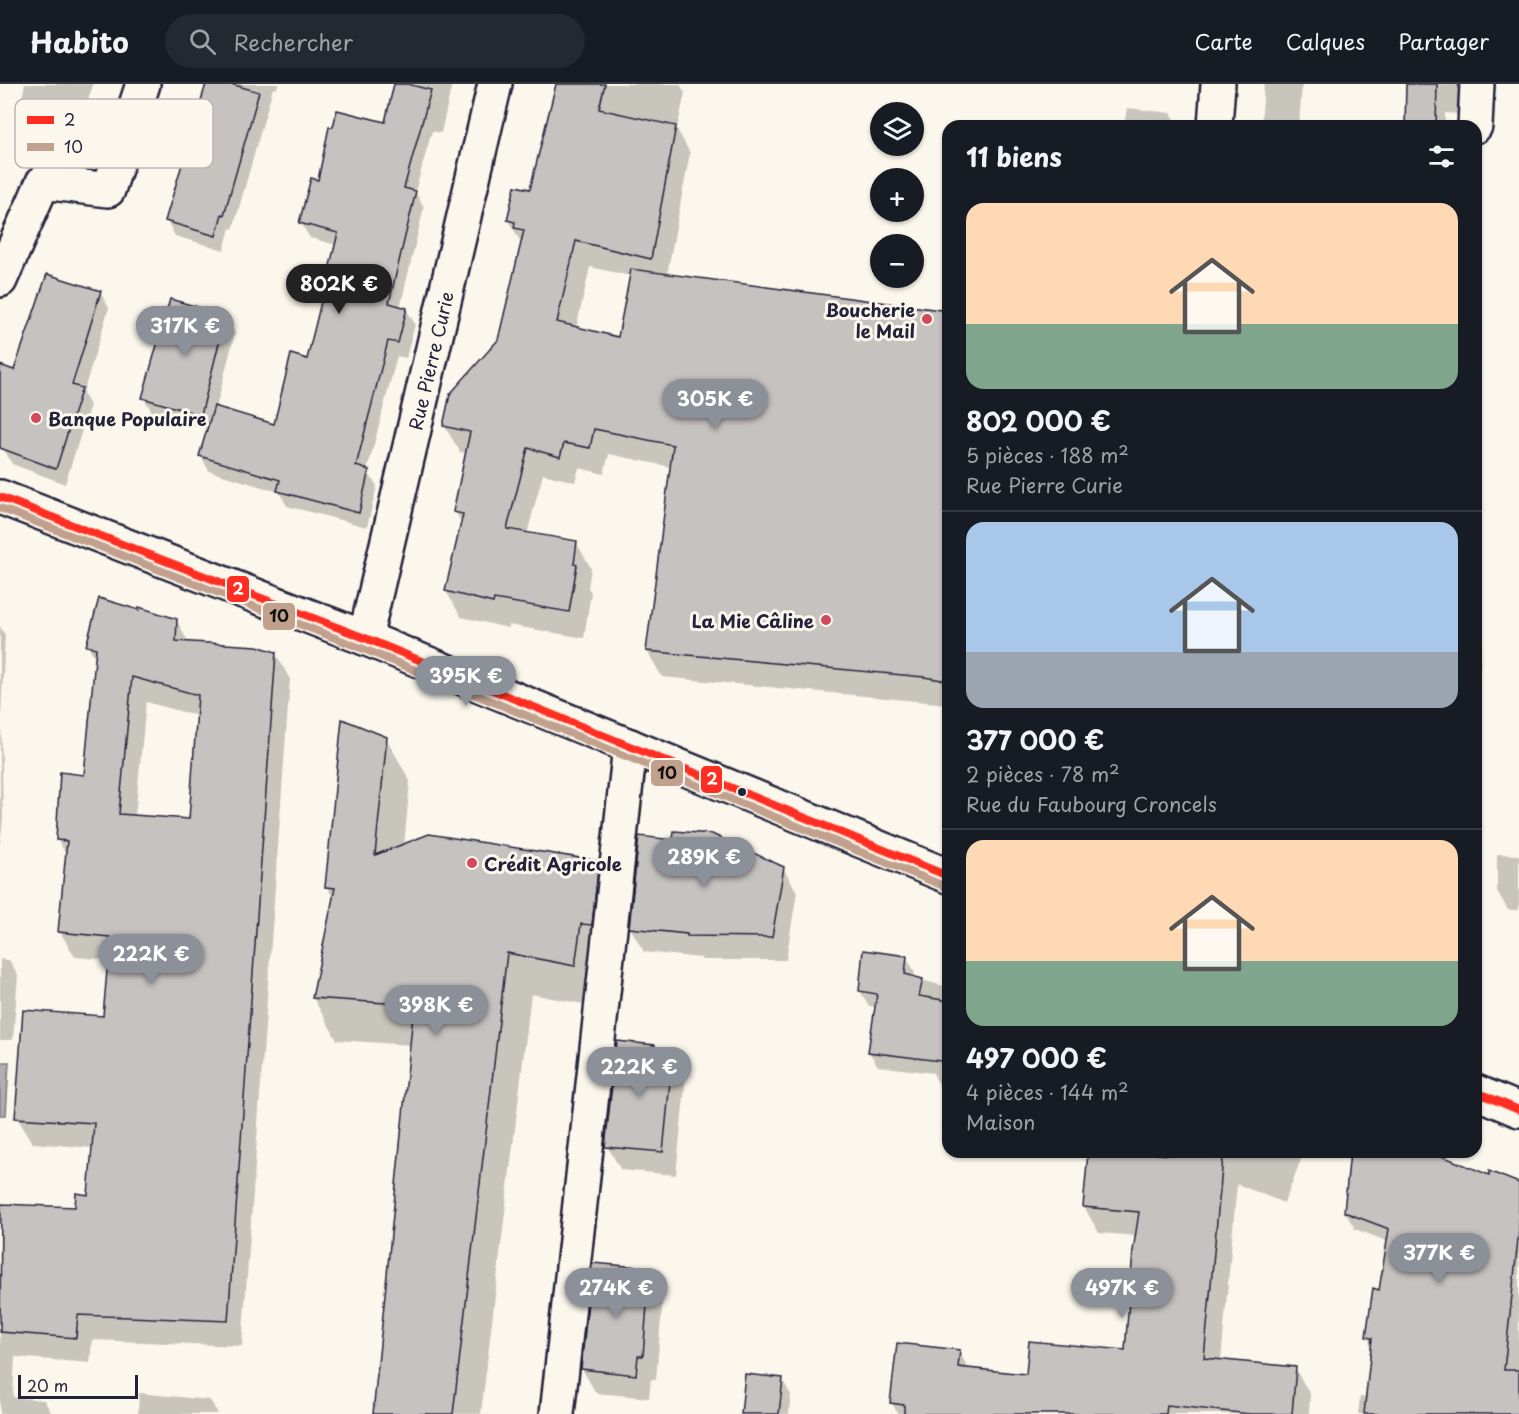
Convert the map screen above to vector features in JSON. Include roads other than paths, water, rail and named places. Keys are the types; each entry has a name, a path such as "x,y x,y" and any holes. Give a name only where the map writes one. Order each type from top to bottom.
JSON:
{"street":[{"path":"138,99 143,84"},
{"name":"Rue Pierre Curie","path":"366,638 495,84"},
{"path":"1215,120 1218,84"},
{"path":"1475,120 1477,84"},
{"path":"0,280 43,182 108,190 115,168"},
{"path":"0,497 366,638 942,874"},
{"path":"557,1414 630,746"},
{"path":"1482,1095 1519,1110"}],"place":[{"name":"Boucherie le Mail","path":"927,319"},
{"name":"Banque Populaire","path":"36,418"},
{"name":"La Mie Câline","path":"826,620"},
{"name":"Crédit Agricole","path":"472,863"}]}
